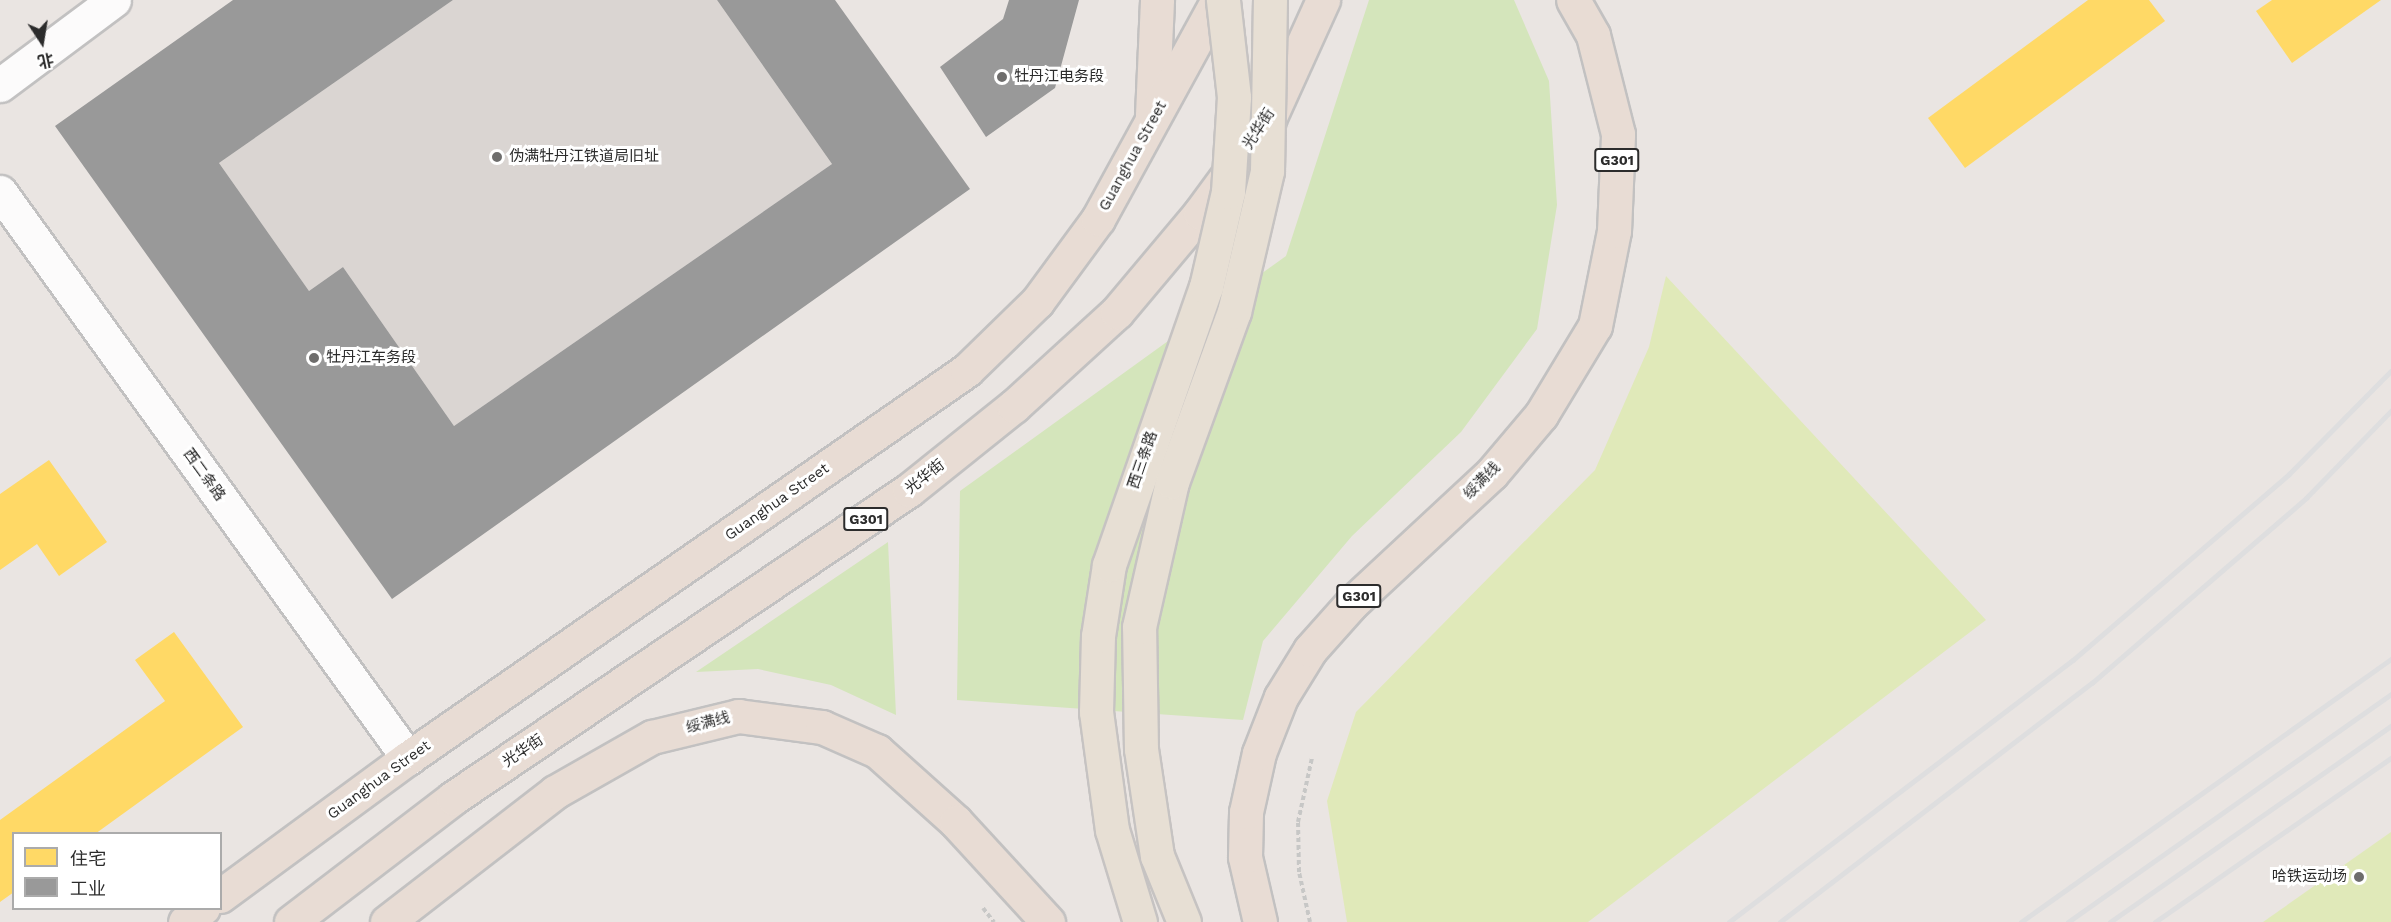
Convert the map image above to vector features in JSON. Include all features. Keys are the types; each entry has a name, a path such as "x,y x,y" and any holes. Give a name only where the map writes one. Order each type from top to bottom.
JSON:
{"highway":[{"path":"1151,123 1157,0"},
{"name":"Guanghua Street","path":"222,895 408,758 967,370 1037,303 1098,219 1218,0"},
{"name":"光华街","path":"291,922 453,798 909,490 1014,406 1117,312 1200,213 1269,119 1323,0"},
{"name":"绥满线","path":"1260,922 1245,857 1246,812 1259,753 1281,697 1310,650 1351,604 1506,456 1541,415 1595,326 1614,231 1618,134 1593,35 1573,0"},
{"name":"绥满线","path":"387,922 555,792 652,737 738,716 822,727 877,751 956,822 1048,922"},
{"path":"185,922 202,910"}],"main road":[{"name":"西三条路","path":"1140,922 1112,830 1096,712 1098,636 1109,565 1206,287 1228,192 1234,97 1222,0"},
{"path":"1184,922 1157,856 1142,748 1139,627 1172,482 1234,312 1267,171 1270,0"}],"street":[{"path":"0,84 114,0"},
{"name":"西二条路","path":"0,192 408,758"}],"path":[{"path":"1310,922 1299,873 1298,822 1312,758"},
{"path":"983,908 994,922"}],"green space":[{"path":"1369,0 1514,0 1549,81 1557,205 1537,329 1461,432 1352,536 1263,641 1243,720 957,700 960,491 1286,256"},
{"path":"1666,276 1986,620 1588,922 1347,922 1327,801 1356,712 1595,470 1649,347"},
{"path":"888,542 896,715 831,685 758,669 696,672"},
{"name":"哈铁运动场","path":"2391,832 2391,922 2263,922"}],"shaded area":[{"path":"453,0 717,0 832,164 454,426 343,267 309,291 219,163"}],"building: 住宅":[{"path":"2088,0 2149,0 2165,21 1965,168 1928,118"},
{"path":"2272,0 2381,0 2292,63 2256,11"},
{"path":"49,460 107,542 59,576 37,544 0,570 0,494"},
{"path":"174,632 243,727 98,832 12,832 12,893 0,902 0,820 165,701 135,660"}],"building: 工业":[{"name":"牡丹江车务段","path":"233,0 453,0 219,163 309,291 343,267 454,426 832,164 717,0 835,0 970,189 392,599 55,126"},
{"name":"牡丹江电务段","path":"1009,0 1079,0 1055,88 986,137 940,67 1003,19"}],"railway":[{"path":"1729,922 2073,660 2288,475 2391,371"},
{"path":"1780,922 2092,683 2306,498 2391,411"},
{"path":"2021,922 2391,659"},
{"path":"2068,922 2391,694"},
{"path":"2110,922 2391,726"},
{"path":"2155,922 2391,758"}],"place":[{"name":"牡丹江电务段","path":"1002,77"},
{"name":"伪满牡丹江铁道局旧址","path":"497,157"},
{"name":"牡丹江车务段","path":"314,358"},
{"name":"哈铁运动场","path":"2359,877"}]}
